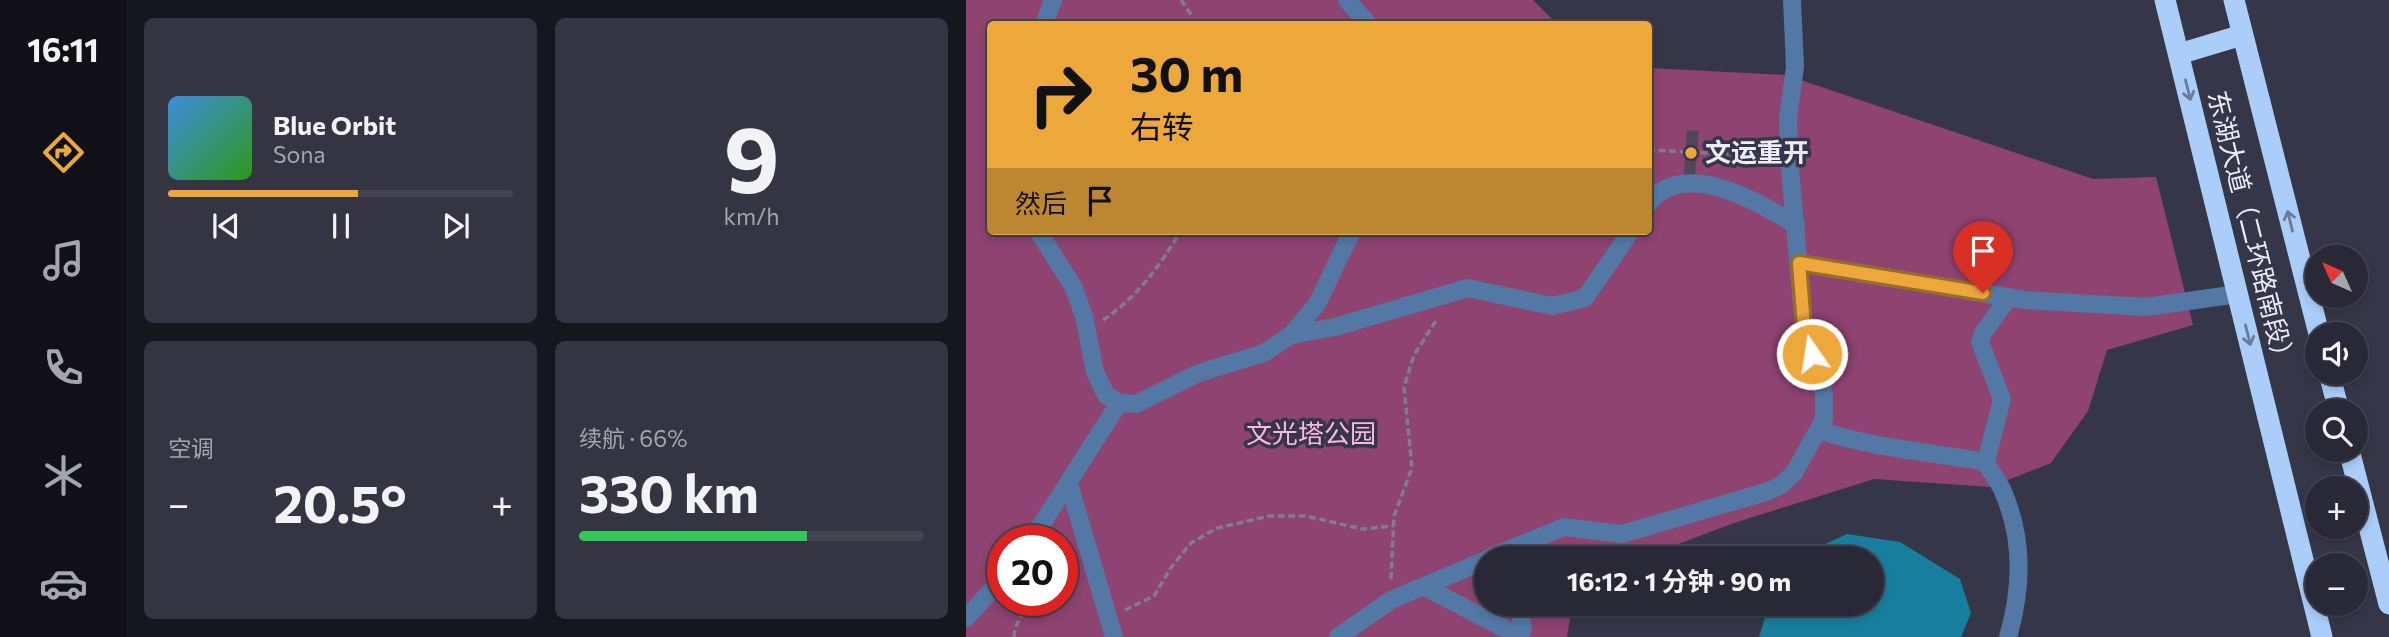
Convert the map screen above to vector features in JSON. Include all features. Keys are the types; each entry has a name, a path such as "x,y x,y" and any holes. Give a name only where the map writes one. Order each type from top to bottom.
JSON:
{"highway":[{"name":"东湖大道（二环路南段）","path":"2165,0 2322,637"},
{"name":"东湖大道（二环路南段）","path":"2234,0 2316,322"},
{"path":"2179,54 2242,35"},
{"path":"2352,462 2389,604"}],"lane":[{"path":"1045,21 1053,0"},
{"path":"1347,0 1365,21"},
{"path":"1525,546 1564,527 1622,534 1769,491 1782,485 1794,473 1824,419 1824,394 1819,370 1805,339 1789,157 1788,118 1795,67 1792,0"},
{"path":"1652,198 1671,184 1690,184 1739,193 1796,225"},
{"path":"1041,235 1073,286 1095,372 1106,395 1119,403 1136,404 1199,373 1264,354 1291,335 1317,304 1350,235"},
{"path":"1291,335 1335,327 1468,288 1552,306 1585,298 1605,274 1629,235"},
{"path":"1799,263 2009,297 2146,307 2238,294"},
{"path":"2008,637 2021,584 2018,550 2012,515 2003,491 1986,461 2002,399 1980,342 1983,333 2009,297"},
{"path":"1042,525 1119,403"},
{"path":"1819,429 1854,442 1986,461"},
{"path":"1069,484 1114,637"},
{"path":"1338,637 1398,597 1474,564"},
{"path":"1423,586 1474,613"},
{"path":"966,618 987,595"},
{"path":"1480,616 1520,634 1523,629 1520,616"}],"path":[{"path":"1181,0 1192,16"},
{"path":"1652,150 1789,157"},
{"path":"1086,331 1120,309 1159,267 1179,235"},
{"path":"1398,597 1390,577 1394,516 1412,468 1404,387 1414,355 1449,292"},
{"path":"1110,617 1154,596 1170,569 1191,543 1217,528 1270,516 1306,516 1362,529 1393,526"},
{"path":"1014,637 1021,616"}],"green space":[{"name":"文光塔公园","path":"966,0 1533,0 1554,21 987,21 987,235 1652,235 1652,68 1786,75 2093,179 2156,177 2193,325 2107,350 2088,411 2051,463 1990,487 1874,479 1734,523 1673,546 1474,546 1474,616 1572,616 1567,637 966,637"}],"water":[{"path":"1847,534 1900,542 1960,579 1971,613 1961,637 1759,637 1765,616 1884,616 1884,546 1821,546"}],"building":[{"name":"文运重开","path":"1687,130 1699,131 1695,176 1684,175"}],"place":[{"name":"文运重开","path":"1691,153"}],"route":[{"path":"1812,354 1805,339 1799,263 1983,293"}]}
